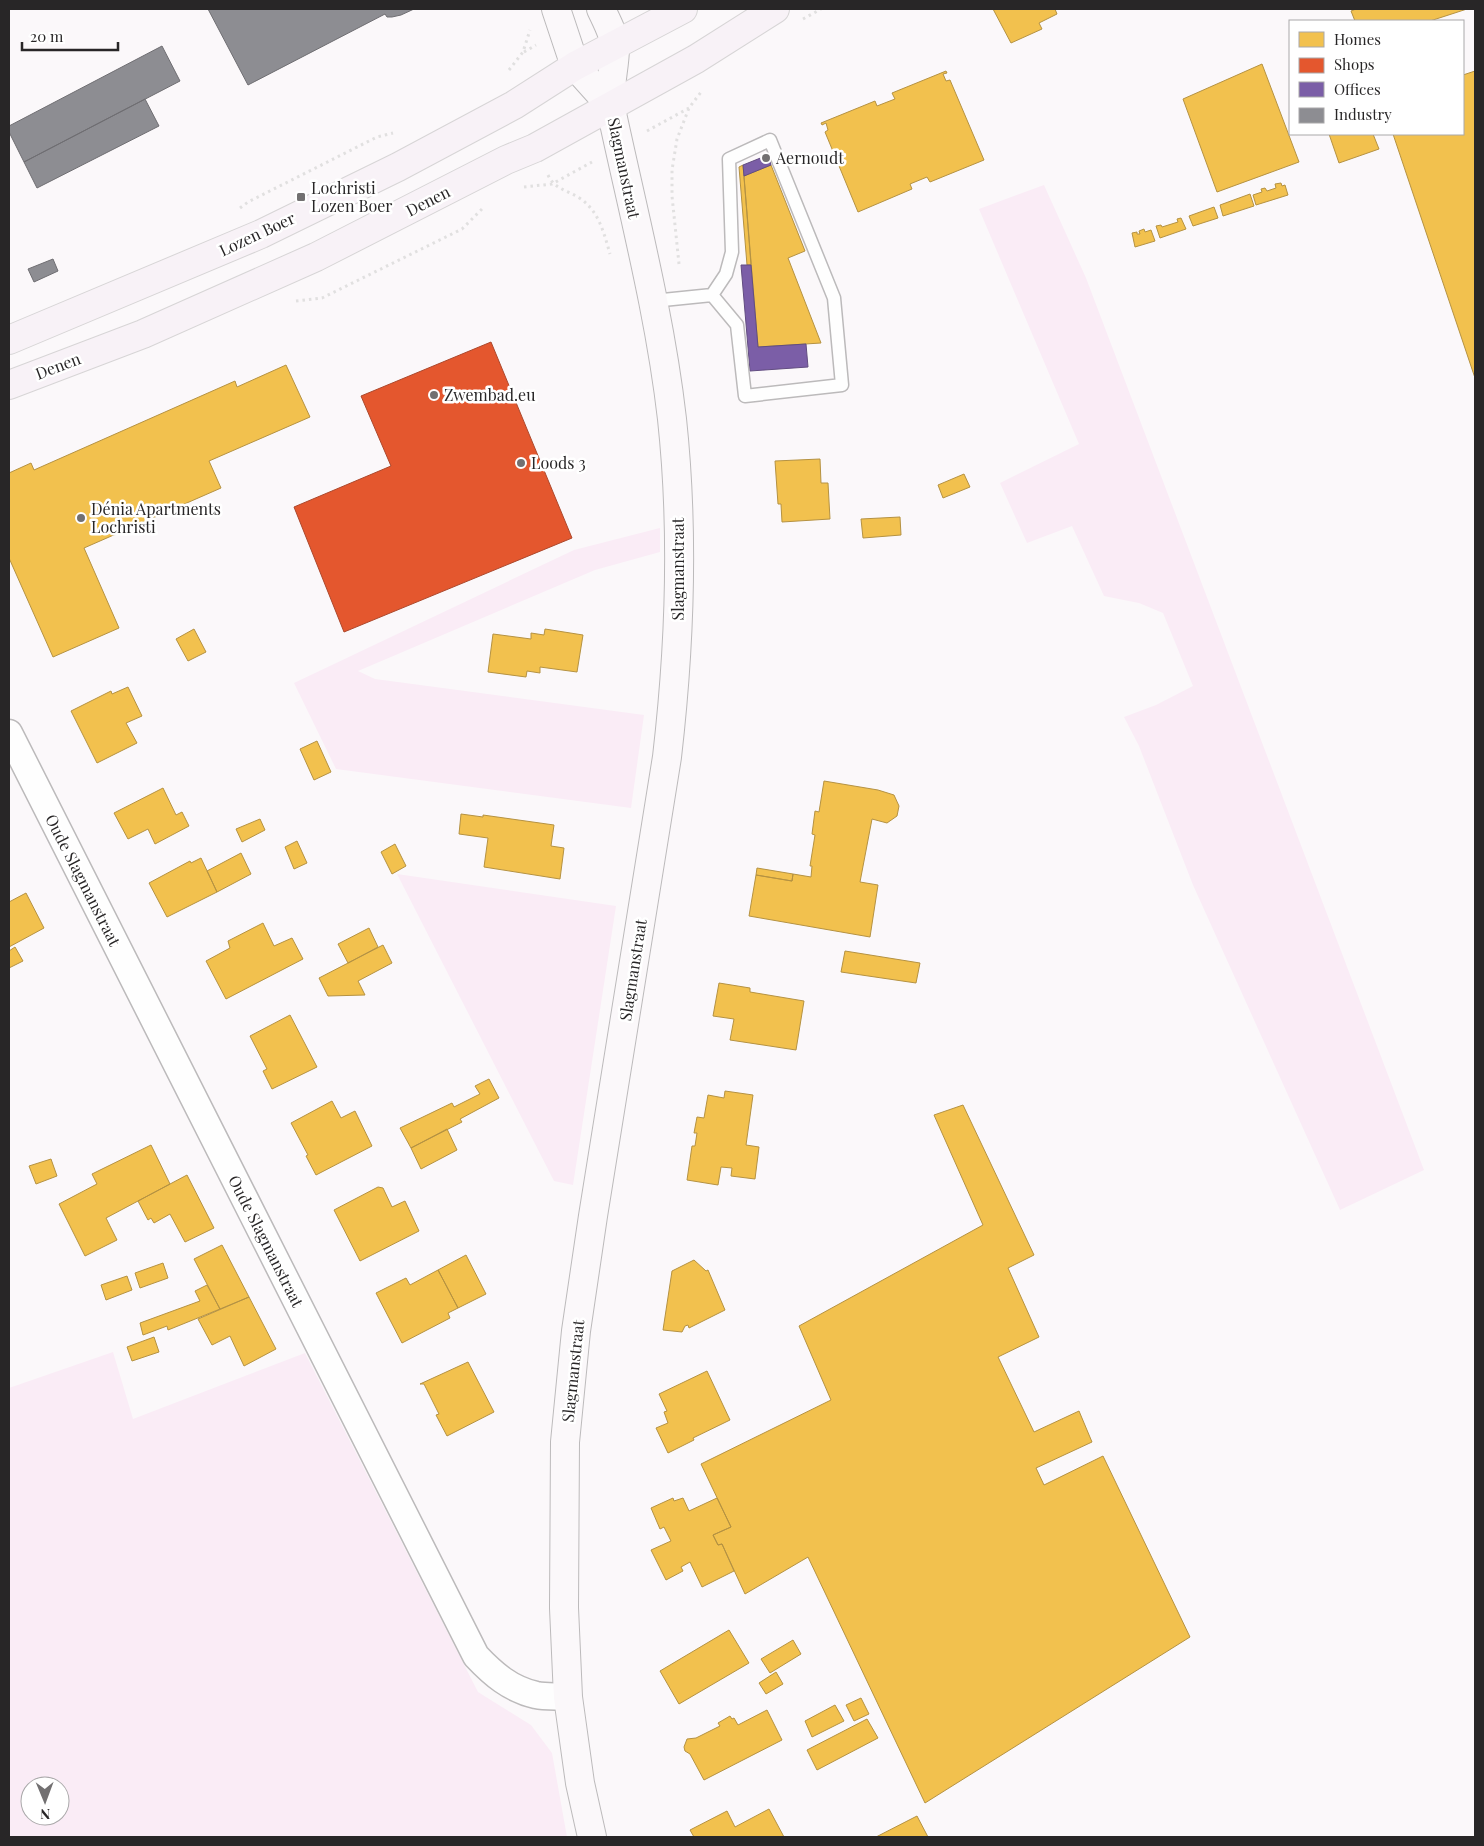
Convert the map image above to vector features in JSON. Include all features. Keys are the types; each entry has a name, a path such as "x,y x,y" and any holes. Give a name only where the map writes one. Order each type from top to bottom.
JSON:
{"main road":[{"path":"556,9 575,66 683,9"},
{"path":"602,9 615,46"},
{"name":"Denen","path":"9,385 143,334 316,257 506,160 536,148 696,59 775,9"},
{"name":"Slagmanstraat","path":"592,1837 580,1783 568,1697 564,1608 565,1442 576,1331 593,1216 667,757 675,686 679,612 678,504 670,402 653,301 611,106 615,46"},
{"name":"Slagmanstraat","path":"575,66 611,106"},
{"name":"Lozen Boer","path":"9,340 261,234 398,167 514,105 575,66"}],"street":[{"name":"Oude Slagmanstraat","path":"9,733 476,1656 493,1674 510,1686 536,1695 568,1697"}],"lane":[{"path":"653,301 712,294 726,274 732,252 729,159 770,140 834,298 842,385 745,396 737,325 712,294"}],"path":[{"path":"682,298 672,196 672,170 676,139 688,108"},
{"path":"414,247 415,252"}],"shaded area":[{"path":"1044,185 1086,278 1424,1170 1340,1210 1193,885 1139,746 1124,717 1156,705 1193,686 1163,613 1139,603 1104,596 1072,526 1027,543 1000,483 1079,444 979,209"},
{"path":"660,528 660,552 595,570 358,671 375,679 644,715 631,808 336,769 294,683 574,550"},
{"path":"397,874 616,906 573,1185 554,1181"},
{"path":"113,1352 133,1419 305,1353 478,1692 531,1725 552,1753 567,1837 9,1837 9,1388"}],"building: Homes":[{"path":"993,9 1055,9 1057,14 1039,23 1042,29 1011,43"},
{"path":"1356,9 1467,9 1433,20 1355,20 1351,11"},
{"path":"1262,64 1299,162 1217,192 1183,99"},
{"path":"946,71 947,73 943,74 946,81 950,80 984,160 930,182 927,177 910,184 912,189 858,212 825,132 828,130 826,123 822,125 821,123 875,101 877,106 895,99 892,93"},
{"path":"1475,71 1475,378 1393,135 1464,135 1464,75"},
{"path":"1329,135 1373,135 1379,149 1339,163"},
{"path":"743,165 751,265 747,265 739,167"},
{"path":"771,165 805,251 788,258 821,343 758,347 744,176"},
{"path":"1281,183 1282,186 1285,185 1288,195 1256,205 1253,195 1262,192 1261,189 1265,188 1267,191 1276,188 1275,184"},
{"path":"1250,194 1254,206 1223,216 1220,205"},
{"path":"1214,207 1218,218 1193,226 1189,216"},
{"path":"1181,218 1186,229 1160,238 1156,226 1161,225 1162,227 1178,222 1177,219"},
{"path":"1144,229 1145,232 1151,230 1155,241 1135,247 1132,233 1137,232 1137,234 1140,234 1139,231"},
{"name":"Dénia Apartments Lochristi","path":"286,365 310,417 209,461 221,488 84,548 119,628 53,657 9,558 9,473 31,463 34,470 235,381 237,387"},
{"path":"820,459 821,483 828,483 830,519 782,522 781,504 778,504 775,461"},
{"path":"964,474 970,487 943,498 938,485"},
{"path":"900,517 901,535 863,538 861,519"},
{"path":"194,629 206,652 188,661 176,639"},
{"path":"545,629 583,635 577,672 540,667 540,673 527,671 526,677 488,672 493,634 531,639 531,633 544,635"},
{"path":"128,687 142,716 126,723 137,743 97,763 71,711 111,691 112,694"},
{"path":"317,741 331,772 314,780 300,749"},
{"path":"824,781 878,790 894,795 899,806 897,816 887,823 872,819 860,882 878,885 870,937 749,916 756,875 792,881 793,874 811,877 812,866 810,866 815,835 812,834 815,811 819,812"},
{"path":"163,788 176,815 182,812 189,826 155,844 148,829 128,839 114,813"},
{"path":"461,814 483,817 483,815 554,825 551,846 564,848 560,879 484,867 488,838 459,834"},
{"path":"260,819 265,830 242,842 236,829"},
{"path":"297,841 307,863 294,869 285,847"},
{"path":"395,844 406,866 392,874 381,852"},
{"path":"241,853 251,874 217,892 207,871"},
{"path":"201,858 217,892 167,917 149,883 190,861 191,863"},
{"path":"757,868 793,874 792,881 756,875"},
{"path":"26,893 44,928 9,947 9,902"},
{"path":"263,923 274,946 292,938 303,959 226,999 206,961 230,948 228,941"},
{"path":"369,928 378,947 348,963 338,944"},
{"path":"383,945 392,963 358,981 365,995 328,996 319,978"},
{"path":"15,947 23,961 9,968 9,951"},
{"path":"845,951 920,963 916,983 841,972"},
{"path":"719,983 750,988 750,992 804,1001 796,1050 730,1040 734,1019 713,1016"},
{"path":"290,1015 317,1067 272,1089 263,1071 267,1069 250,1036"},
{"path":"489,1079 499,1098 460,1119 462,1122 411,1148 400,1128 452,1103 454,1107 480,1094 475,1086"},
{"path":"725,1091 753,1095 746,1145 759,1147 755,1179 731,1176 732,1168 721,1167 718,1185 687,1180 692,1146 695,1146 697,1133 694,1133 697,1117 704,1118 708,1095 724,1098"},
{"path":"332,1101 341,1118 355,1111 372,1146 316,1175 291,1123"},
{"path":"963,1105 1034,1255 1008,1268 1039,1337 998,1357 1034,1432 1079,1411 1092,1442 1036,1468 1044,1485 1103,1456 1190,1637 925,1803 808,1557 745,1594 722,1544 718,1545 713,1535 731,1527 701,1464 831,1400 799,1326 983,1225 934,1115"},
{"path":"447,1129 457,1150 421,1169 411,1148"},
{"path":"151,1145 170,1184 106,1218 117,1240 85,1256 59,1204 97,1184 92,1174"},
{"path":"51,1159 57,1176 36,1184 29,1166"},
{"path":"187,1175 214,1228 185,1242 170,1214 154,1223 151,1218 148,1220 138,1201"},
{"path":"378,1187 383,1188 392,1207 405,1201 419,1231 360,1261 334,1210"},
{"path":"222,1245 249,1297 220,1309 194,1259"},
{"path":"466,1255 486,1294 458,1308 438,1270"},
{"path":"694,1260 706,1271 708,1270 725,1310 689,1328 688,1325 685,1326 682,1332 663,1330 672,1271"},
{"path":"163,1263 168,1278 140,1288 135,1273"},
{"path":"438,1270 458,1308 448,1313 450,1318 402,1343 376,1293 406,1278 410,1285"},
{"path":"127,1276 132,1290 106,1300 101,1285"},
{"path":"207,1285 220,1309 168,1330 167,1326 143,1335 140,1323 200,1301 195,1291"},
{"path":"249,1297 276,1349 244,1366 230,1336 212,1345 198,1319"},
{"path":"154,1337 159,1352 132,1361 127,1347"},
{"path":"468,1362 494,1412 447,1436 436,1415 439,1414 424,1384 420,1384"},
{"path":"707,1371 730,1420 668,1453 656,1428 668,1423 664,1412 667,1411 659,1394"},
{"path":"673,1498 674,1501 683,1498 689,1511 717,1498 731,1527 713,1535 718,1545 722,1544 734,1571 702,1587 690,1562 681,1567 683,1571 666,1580 651,1550 671,1541 664,1527 660,1529 651,1508"},
{"path":"729,1630 749,1663 679,1704 660,1671"},
{"path":"793,1640 801,1654 770,1673 761,1659"},
{"path":"776,1672 783,1684 766,1694 759,1683"},
{"path":"861,1698 869,1714 854,1721 846,1705"},
{"path":"835,1705 844,1721 812,1737 805,1721"},
{"path":"767,1710 782,1740 704,1780 690,1754 685,1751 684,1747 687,1739 696,1738 720,1726 718,1723 730,1716 732,1719 734,1718 738,1725"},
{"path":"867,1719 878,1738 817,1770 807,1750"},
{"path":"769,1809 784,1837 694,1837 690,1830 727,1811 735,1827"},
{"path":"917,1816 928,1837 876,1837"}],"building: Shops":[{"path":"491,342 572,538 344,632 294,507 391,466 361,396"}],"building: Offices":[{"path":"768,155 771,165 744,176 743,165"},
{"path":"741,265 751,265 758,347 806,344 808,367 750,371"}],"building: Industry":[{"path":"208,9 414,9 392,17 387,17 385,14 248,85"},
{"path":"162,46 180,81 24,162 9,132 9,126"},
{"path":"145,99 159,126 37,188 24,162"},
{"path":"53,259 58,271 34,282 28,269"}],"place":[{"name":"Aernoudt","path":"766,158"},
{"name":"Lochristi Lozen Boer","path":"301,197"},
{"name":"Zwembad.eu","path":"434,395"},
{"name":"Loods 3","path":"521,463"},
{"name":"Dénia Apartments Lochristi","path":"81,518"}]}
